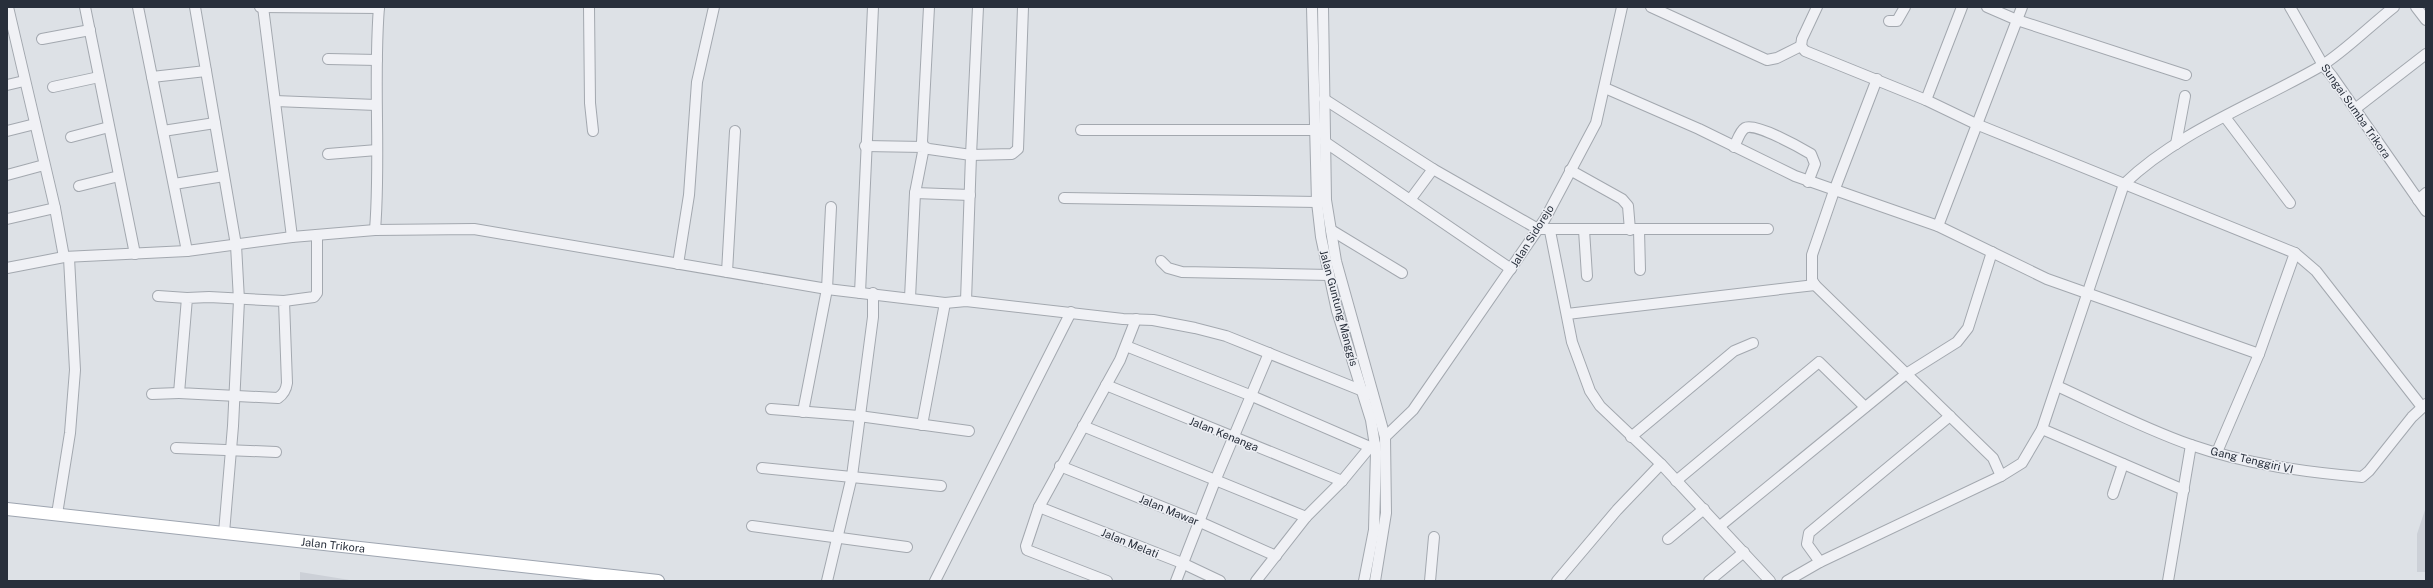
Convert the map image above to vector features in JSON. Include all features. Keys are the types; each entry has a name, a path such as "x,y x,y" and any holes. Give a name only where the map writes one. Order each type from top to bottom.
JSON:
{"main road":[{"name":"Jalan Trikora","path":"7,509 658,581"}],"street":[{"path":"8,7 11,39 35,124 67,258 75,370 70,433 57,514"},
{"path":"85,7 135,254"},
{"path":"138,7 187,252"},
{"path":"195,7 236,245 239,300 231,450 224,533"},
{"path":"260,7 379,7 376,105 378,197 375,230"},
{"path":"264,7 292,237"},
{"path":"589,7 590,103 593,131"},
{"path":"678,264 689,194 697,82 714,7"},
{"path":"860,293 865,146 873,7"},
{"path":"910,298 915,193 924,147 922,134 929,7"},
{"path":"966,301 978,7"},
{"path":"865,146 924,147 971,155 1012,154 1018,149 1023,7"},
{"name":"Jalan Guntung Manggis","path":"1312,7 1317,202 1329,275 1371,420 1373,445 1374,530 1364,581"},
{"name":"Jalan Guntung Manggis","path":"1323,7 1326,200 1336,262 1385,437 1386,513 1375,581"},
{"name":"Jalan Sidorejo","path":"1385,437 1413,410 1545,219 1596,123 1622,7"},
{"path":"1651,7 1767,60 1777,58 1801,46"},
{"path":"1801,46 1802,38 1817,7"},
{"path":"1889,21 1897,21 1905,7"},
{"path":"1926,100 1962,7"},
{"path":"1987,7 2017,20 2186,75"},
{"path":"1938,226 2022,7"},
{"name":"Sungai Sumba Trikora","path":"2290,7 2323,65 2422,196 2426,211"},
{"path":"1787,581 1820,562 2001,476 2022,464 2042,429 2124,184 2137,171 2176,144 2323,65 2394,7"},
{"path":"2416,7 2426,20"},
{"path":"42,39 90,30"},
{"path":"1801,46 1806,51 1926,100 1976,124 2295,253 2316,271 2424,406"},
{"path":"2355,109 2426,54"},
{"path":"328,59 377,60"},
{"path":"152,78 206,71"},
{"path":"53,87 99,78"},
{"path":"1877,79 1834,191 1812,255 1812,280 1815,285 1994,458 2001,476"},
{"path":"7,85 24,81"},
{"path":"1605,88 1808,182 1938,226 2047,279 2086,294 2259,354"},
{"path":"2176,144 2185,96"},
{"path":"1324,99 1433,169 1538,229 1634,230 1768,228"},
{"path":"275,101 376,105"},
{"path":"2225,117 2290,203"},
{"path":"163,131 215,123"},
{"path":"7,131 35,124"},
{"path":"70,137 109,127"},
{"path":"1734,147 1744,129 1748,127 1754,127 1782,139 1812,154 1815,164 1808,182"},
{"path":"1082,130 1314,130"},
{"path":"727,272 735,131"},
{"path":"1325,142 1511,269"},
{"path":"328,154 377,150"},
{"path":"7,175 44,165"},
{"path":"1410,200 1433,169"},
{"path":"1570,170 1622,199 1628,206 1634,230 1640,270"},
{"path":"79,186 119,176"},
{"path":"174,184 224,176"},
{"path":"915,193 970,195"},
{"path":"1064,198 1317,202"},
{"path":"7,219 55,208"},
{"path":"803,412 827,289 831,208"},
{"path":"7,268 67,258 187,252 292,237 375,230 474,229 827,289 873,293 945,303 966,301 1153,320 1226,336 1269,352 1362,392 1373,394"},
{"path":"1331,230 1402,273"},
{"path":"1550,230 1568,314 1572,342 1590,391 1600,406 1661,464 1770,581"},
{"path":"1584,230 1587,276"},
{"path":"158,296 284,301 314,297 317,293 317,235"},
{"path":"1720,526 1906,374 1957,342 1964,335 1992,252"},
{"path":"2217,452 2259,354 2295,253"},
{"path":"1161,261 1168,268 1182,272 1329,275"},
{"path":"1568,314 1815,285"},
{"path":"827,581 852,476 873,317 873,293"},
{"path":"179,394 187,298"},
{"path":"152,394 278,398 286,391 284,301"},
{"path":"922,425 945,303"},
{"path":"935,581 1071,312"},
{"path":"1107,581 1027,550 1026,546 1039,507 1060,466 1106,385 1126,346 1136,319"},
{"path":"1631,437 1734,351 1753,343"},
{"path":"1126,346 1373,445 1342,481 1306,517 1256,581"},
{"path":"1176,581 1215,481 1252,396 1269,352"},
{"path":"1676,481 1819,362 1865,407"},
{"name":"Jalan Kenanga","path":"1106,385 1342,481"},
{"name":"Gang Tenggiri VI","path":"2057,386 2149,429 2191,445 2255,463 2306,472 2362,477 2424,406"},
{"path":"772,409 859,416 969,431"},
{"path":"1820,562 1807,544 1809,533 1950,416"},
{"path":"1083,426 1306,517"},
{"path":"2042,429 2184,490"},
{"path":"2168,581 2191,445"},
{"path":"176,448 276,452"},
{"path":"1557,581 1617,510 1661,464"},
{"path":"2113,494 2124,464"},
{"name":"Jalan Mawar","path":"1060,466 1200,522 1276,556"},
{"path":"762,468 941,486"},
{"name":"Jalan Melati","path":"1039,507 1182,563 1220,581"},
{"path":"1668,539 1704,509"},
{"path":"752,526 838,536 907,547"},
{"path":"1430,581 1434,537"},
{"path":"1709,581 1744,552"}],"shaded area":[{"path":"2426,507 2426,572 2417,572 2417,534"},
{"path":"300,572 356,581 300,581"}]}
